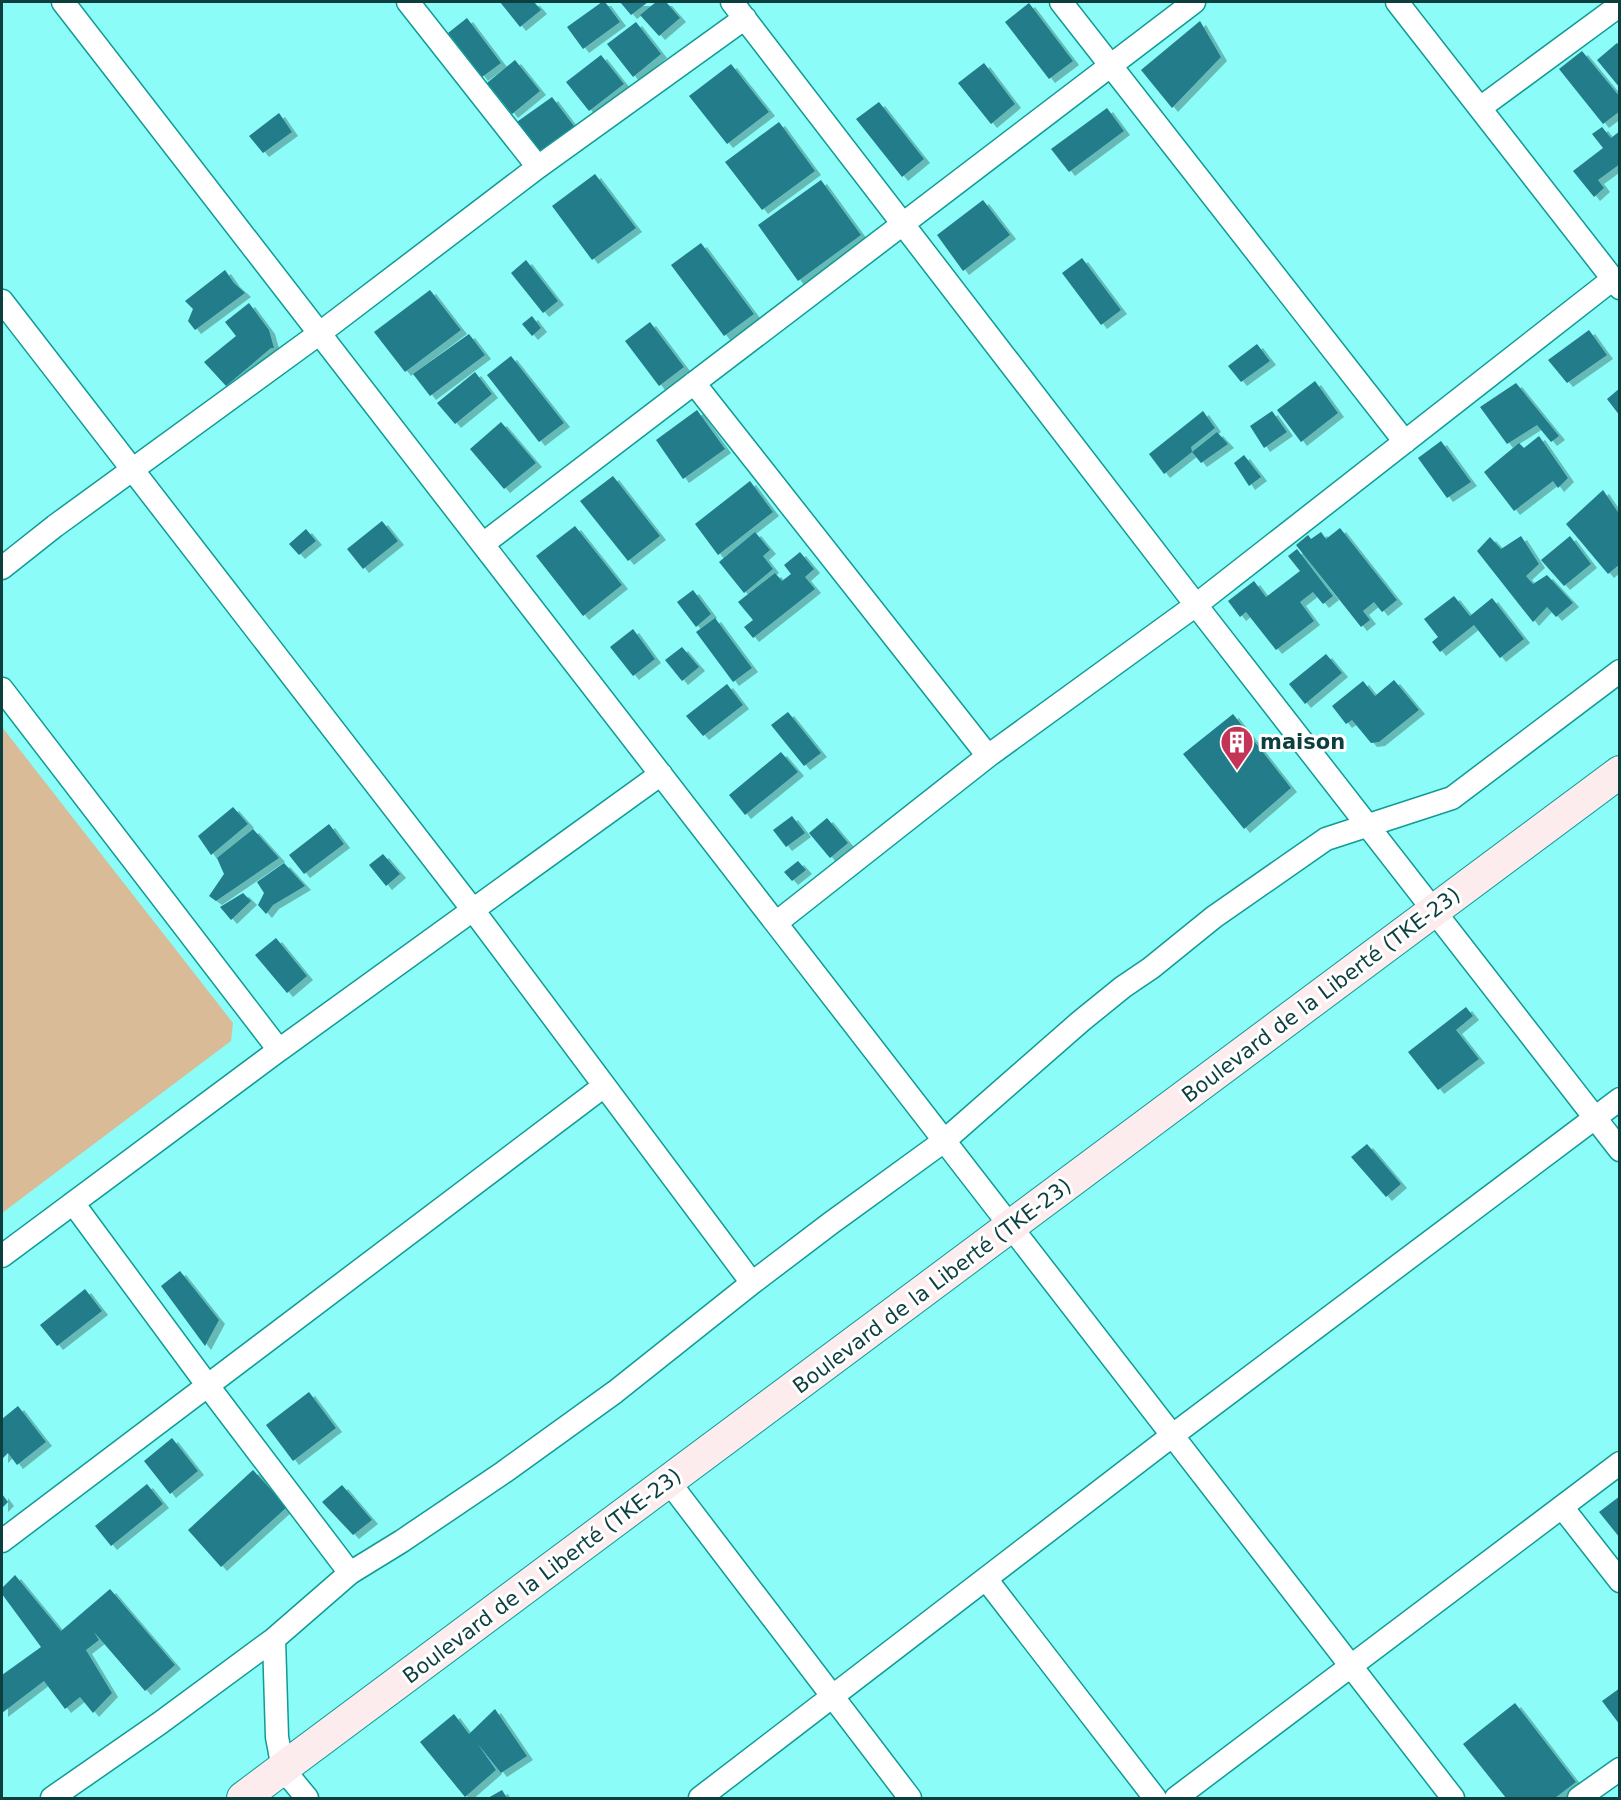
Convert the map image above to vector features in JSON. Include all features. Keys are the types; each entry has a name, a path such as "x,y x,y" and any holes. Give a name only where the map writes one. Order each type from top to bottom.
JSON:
{"street":[{"path":"63,2 1453,1798"},
{"path":"408,2 538,167"},
{"path":"1061,2 1405,442"},
{"path":"483,544 1194,2"},
{"path":"776,923 987,756 1196,605 1405,442 1616,284 1396,2"},
{"path":"1480,108 1620,5"},
{"path":"2,568 320,333 739,10 1196,605 1620,1150"},
{"path":"2,301 473,910 752,1283"},
{"path":"694,383 987,756"},
{"path":"52,1798 160,1724 274,1639 350,1573 402,1541 615,1392 752,1283 944,1141 1081,1021 1214,917 1326,839 1452,798 1620,671"},
{"path":"2,689 279,1050"},
{"name":"Boulevard de la Liberté (TKE-23)","path":"243,1798 1620,772"},
{"path":"2,1257 279,1050 661,774"},
{"path":"2,1541 604,1086"},
{"path":"700,1798 1173,1435 1620,1099"},
{"path":"73,1203 350,1573"},
{"path":"1176,1798 1620,1463"},
{"path":"669,1482 910,1798"},
{"path":"1562,1507 1620,1581"},
{"path":"986,1579 1155,1798"},
{"path":"274,1639 277,1737 283,1769 307,1798"},
{"path":"1579,1798 1620,1768"}],"shaded area":[{"path":"2,727 233,1023 231,1041 2,1213"}],"building":[{"path":"500,2 534,2 541,10 520,27"},
{"path":"605,2 620,22 583,49 567,27"},
{"path":"620,2 648,2 631,15"},
{"path":"656,2 666,2 680,18 659,36 640,15"},
{"path":"1029,3 1073,61 1049,79 1005,22"},
{"path":"467,18 501,63 482,77 448,33"},
{"path":"1200,21 1221,57 1172,108 1141,70"},
{"path":"636,22 661,54 633,77 607,44"},
{"path":"1617,43 1620,46 1620,88 1597,60"},
{"path":"1582,51 1620,97 1620,111 1603,124 1559,69"},
{"path":"601,55 624,84 589,111 566,82"},
{"path":"515,60 540,91 512,114 487,83"},
{"path":"984,63 1015,104 991,124 958,83"},
{"path":"731,64 769,112 727,144 689,96"},
{"path":"552,97 577,130 540,158 514,124"},
{"path":"879,102 924,159 902,177 856,119"},
{"path":"1107,108 1124,131 1069,172 1051,149"},
{"path":"279,113 292,132 263,153 249,136"},
{"path":"779,122 815,171 762,210 725,162"},
{"path":"1602,127 1611,138 1620,131 1620,164 1598,180 1604,188 1594,197 1573,171 1603,148 1592,134"},
{"path":"595,174 636,228 592,260 552,206"},
{"path":"821,180 861,235 798,281 758,225"},
{"path":"983,200 1010,235 963,271 937,235"},
{"path":"701,243 754,314 724,336 671,265"},
{"path":"1082,258 1121,310 1101,325 1062,273"},
{"path":"526,260 558,301 543,313 511,273"},
{"path":"225,270 245,293 195,330 188,321 193,309 185,301"},
{"path":"430,290 461,330 405,372 374,332"},
{"path":"249,303 269,330 274,348 271,348 226,386 204,362 236,336 225,322"},
{"path":"532,316 541,328 532,336 522,324"},
{"path":"650,322 684,367 659,386 625,341"},
{"path":"1589,330 1607,355 1567,383 1548,360"},
{"path":"469,334 485,355 430,396 413,374"},
{"path":"1257,344 1270,361 1241,382 1228,366"},
{"path":"511,356 564,423 539,442 487,375"},
{"path":"475,372 492,394 455,424 437,403"},
{"path":"1315,381 1338,413 1301,442 1277,410"},
{"path":"1516,383 1559,436 1551,442 1537,425 1507,444 1480,407"},
{"path":"1620,388 1620,416 1607,399"},
{"path":"697,410 725,449 683,479 656,440"},
{"path":"1203,411 1215,428 1191,447 1192,452 1164,474 1149,454"},
{"path":"1272,411 1287,432 1264,448 1250,426"},
{"path":"501,422 536,463 504,489 470,449"},
{"path":"1217,432 1228,444 1201,463 1192,452"},
{"path":"1539,436 1568,478 1558,488 1553,481 1514,511 1484,472 1519,443 1524,448"},
{"path":"1441,441 1471,482 1447,498 1418,458"},
{"path":"1244,455 1261,477 1249,486 1234,463"},
{"path":"613,476 660,536 628,561 580,501"},
{"path":"750,481 773,512 718,555 695,524"},
{"path":"1603,490 1620,515 1620,564 1608,574 1566,524"},
{"path":"382,521 398,541 363,569 347,549"},
{"path":"575,526 622,585 583,616 536,556"},
{"path":"1340,528 1397,600 1382,612 1374,602 1363,611 1370,620 1361,627 1296,545 1308,535 1311,539 1321,532 1326,539"},
{"path":"306,529 316,541 299,555 289,544"},
{"path":"755,532 770,550 763,556 773,569 744,593 719,562"},
{"path":"1521,536 1539,564 1526,576 1533,584 1547,575 1573,603 1556,617 1547,607 1533,622 1477,551 1490,537 1501,549"},
{"path":"1570,536 1591,564 1564,586 1541,560"},
{"path":"1297,549 1333,596 1323,604 1313,592 1300,602 1314,621 1276,650 1246,612 1240,617 1228,601 1254,581 1266,597 1300,571 1288,556"},
{"path":"800,552 814,569 805,577 815,589 753,638 744,627 753,620 738,602 775,573 782,581 791,574 784,565"},
{"path":"693,590 711,614 696,627 677,602"},
{"path":"1454,596 1470,616 1492,598 1524,639 1500,658 1474,625 1440,652 1432,642 1438,637 1424,619"},
{"path":"715,618 752,668 733,682 696,632"},
{"path":"633,629 655,659 633,676 610,647"},
{"path":"682,647 699,667 682,681 665,660"},
{"path":"1326,654 1342,673 1305,704 1289,684"},
{"path":"1394,680 1419,710 1379,742 1371,743 1352,720 1346,724 1332,706 1363,681 1375,696"},
{"path":"727,684 743,705 703,736 686,716"},
{"path":"788,712 821,753 804,766 771,725"},
{"name":"maison","path":"1233,714 1291,788 1244,829 1183,754"},
{"path":"781,752 798,772 745,815 729,795"},
{"path":"233,807 248,824 211,855 198,836"},
{"path":"792,816 805,833 786,847 773,830"},
{"path":"827,818 848,843 830,858 809,833"},
{"path":"329,824 344,844 304,874 289,855"},
{"path":"253,829 279,858 216,901 209,896 224,874 217,858"},
{"path":"383,854 400,874 386,886 369,865"},
{"path":"798,861 806,870 792,881 784,872"},
{"path":"284,863 305,886 273,905 266,914 258,905 264,893 257,882"},
{"path":"243,893 251,901 231,920 220,907"},
{"path":"276,938 307,976 287,993 255,955"},
{"path":"1466,1007 1473,1016 1456,1030 1479,1059 1438,1090 1408,1052"},
{"path":"1367,1144 1401,1184 1386,1197 1351,1157"},
{"path":"180,1271 219,1320 205,1346 161,1286"},
{"path":"85,1289 102,1311 57,1346 40,1325"},
{"path":"309,1392 336,1428 293,1461 266,1425"},
{"path":"18,1406 46,1442 17,1465 8,1453 2,1459 2,1419"},
{"path":"172,1438 198,1471 170,1494 144,1461"},
{"path":"253,1470 287,1507 221,1567 188,1530"},
{"path":"147,1484 163,1504 111,1546 95,1526"},
{"path":"342,1485 372,1520 353,1535 322,1502"},
{"path":"2,1494 8,1502 2,1508"},
{"path":"1620,1496 1620,1538 1599,1512"},
{"path":"15,1575 61,1631 110,1589 175,1665 145,1691 94,1632 99,1640 86,1650 112,1693 93,1713 80,1697 65,1709 44,1681 2,1713 2,1675 41,1647 2,1594 2,1588"},
{"path":"1620,1688 1620,1725 1602,1701"},
{"path":"1515,1703 1576,1782 1555,1798 1506,1798 1463,1744"},
{"path":"495,1709 527,1756 501,1773 477,1743 496,1770 465,1797 420,1742 454,1714 469,1734"},
{"path":"502,1790 507,1798 488,1798"}],"place":[{"name":"maison","path":"1237,771"}]}
